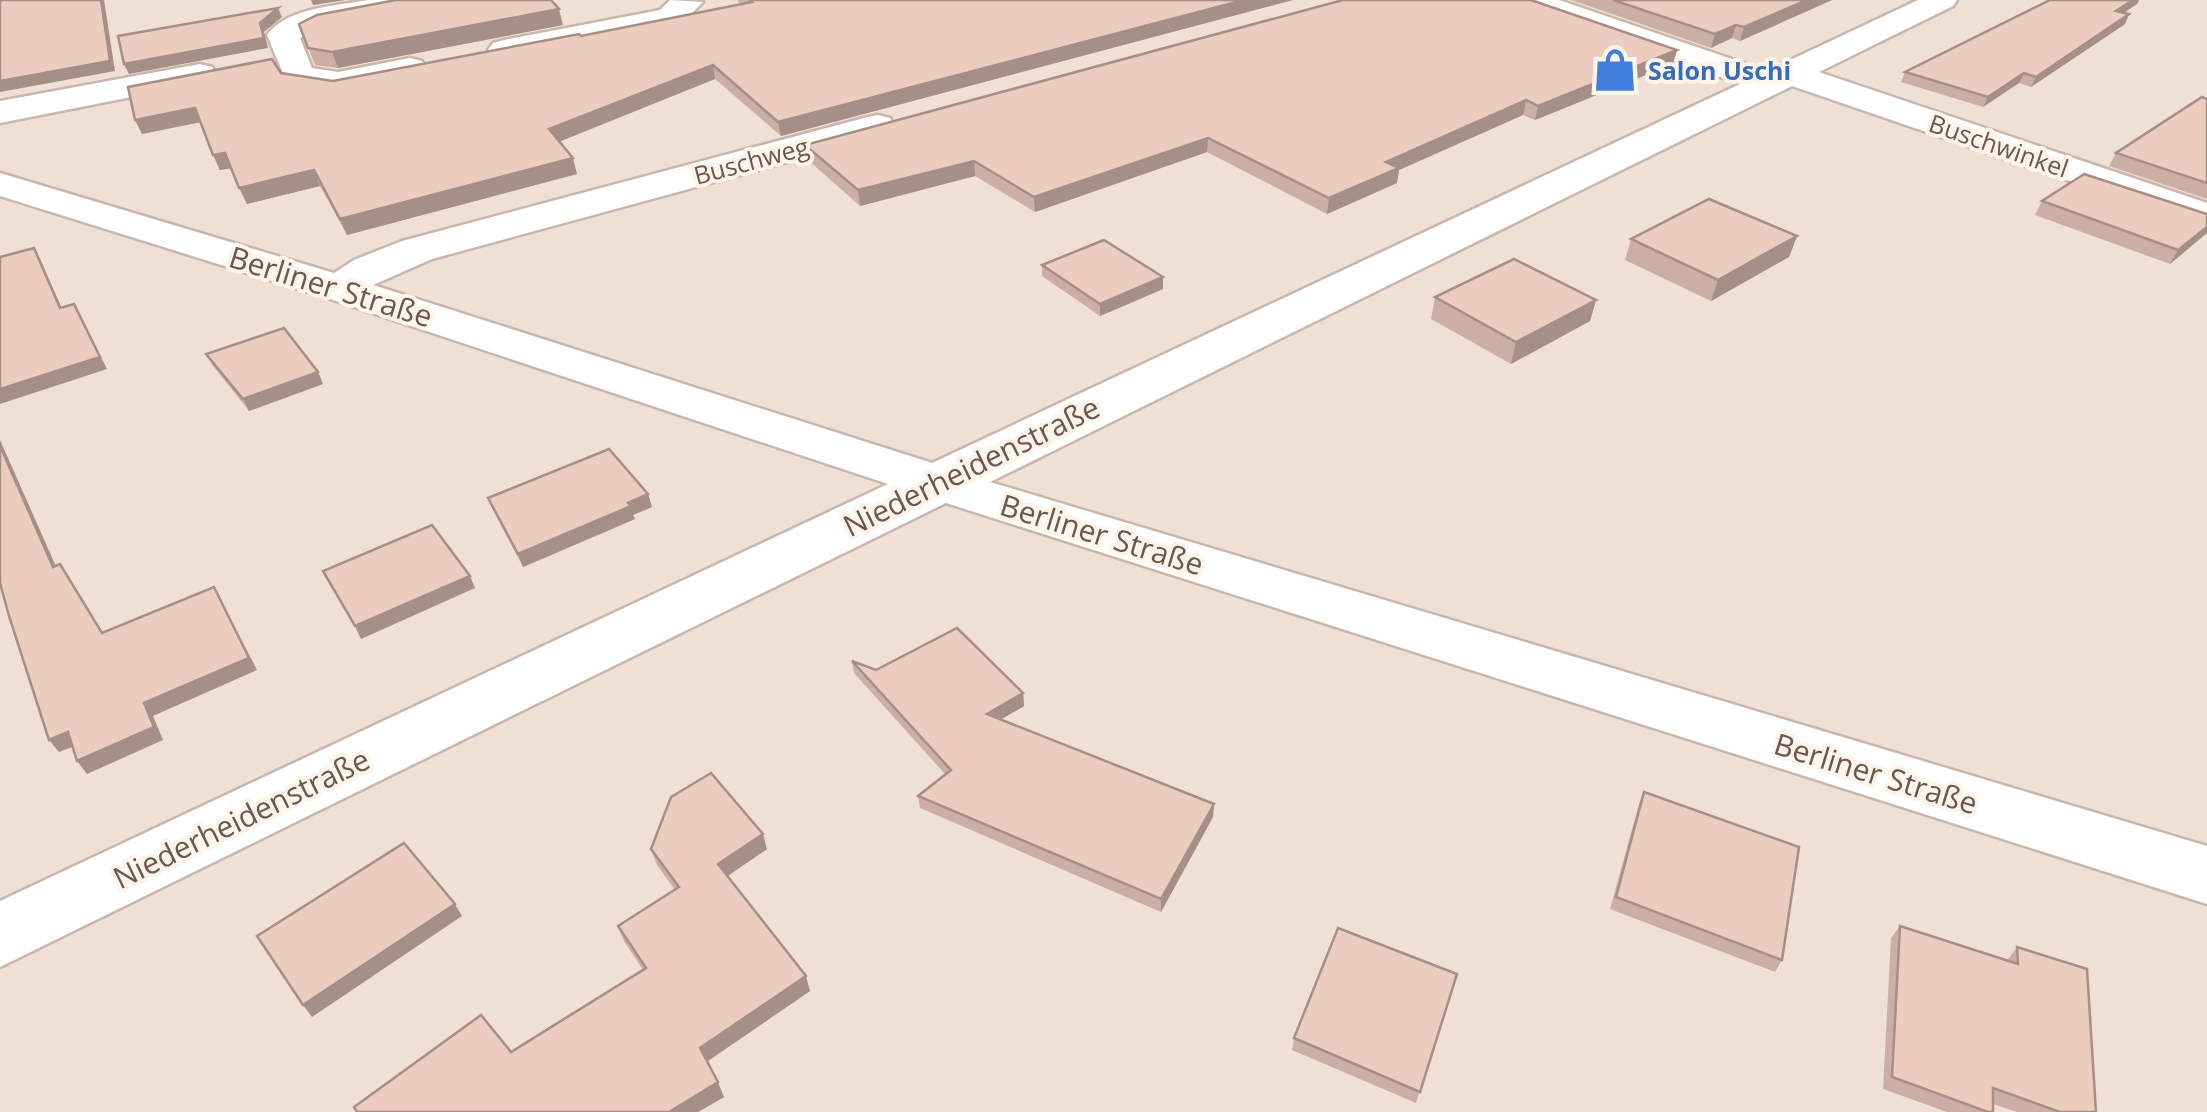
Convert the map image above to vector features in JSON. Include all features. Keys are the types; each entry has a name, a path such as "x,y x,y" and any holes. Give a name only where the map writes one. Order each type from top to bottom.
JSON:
{"street":[{"path":"419,0 313,20 283,35 300,76 338,82 441,62"},
{"path":"478,55 670,17 686,0"},
{"path":"1530,0 1781,79"},
{"name":"Niederheidenstraße","path":"0,935 1942,0"},
{"path":"0,112 291,57"},
{"name":"Buschwinkel","path":"1781,79 2207,216"},
{"name":"Buschweg","path":"339,288 368,269 417,250 919,115"},
{"name":"Berliner Straße","path":"0,184 339,288 936,482 2207,875"}],"shaded area":[{"path":"0,0 2207,0 2207,1112 0,1112"}],"building":[{"path":"0,0 101,0 110,61 0,81"},
{"path":"396,0 551,0 559,9 332,52 308,48 299,24 317,15"},
{"path":"750,0 1244,0 778,122 713,65 549,129 573,158 340,219 314,170 239,188 225,153 213,155 195,108 135,120 128,87 272,59 281,73 333,81 581,36"},
{"path":"1343,0 1531,0 1677,50 1538,106 1526,100 1386,162 1399,168 1329,198 1208,138 1034,197 974,161 858,190 805,145"},
{"path":"1613,0 1807,0 1744,27 1736,25 1715,34"},
{"path":"2050,0 2133,0 2116,11 2129,14 2036,77 2024,73 1988,97 1905,72"},
{"path":"278,8 260,23 264,38 124,64 118,36"},
{"path":"2202,97 2207,99 2207,183 2116,153"},
{"path":"2084,174 2207,214 2207,227 2178,250 2042,201"},
{"path":"1709,199 1797,236 1718,280 1631,239"},
{"path":"1104,240 1163,277 1100,304 1042,265"},
{"path":"34,248 60,308 74,304 100,357 0,389 0,257"},
{"path":"1514,259 1596,300 1516,342 1435,297"},
{"path":"284,328 318,372 243,399 206,354"},
{"path":"0,446 53,567 60,564 102,633 214,587 249,658 144,703 154,727 77,761 68,732 49,740 0,583"},
{"path":"609,449 648,494 628,503 631,506 518,554 488,498"},
{"path":"432,525 470,576 355,626 323,571"},
{"path":"957,628 1023,693 987,714 1214,804 1161,899 918,796 951,770 852,661 876,670"},
{"path":"711,773 763,834 718,864 806,976 700,1048 718,1082 669,1112 357,1112 354,1107 481,1015 511,1052 646,968 618,926 679,887 651,849 671,797"},
{"path":"1644,792 1799,847 1782,960 1616,897"},
{"path":"404,843 455,904 303,1005 257,936"},
{"path":"1900,926 2018,964 2017,947 2087,969 2096,1112 2060,1112 1993,1088 1993,1112 1988,1112 1892,1077"},
{"path":"1338,928 1457,974 1420,1092 1294,1038"}],"place":[{"name":"Salon Uschi","path":"1615,70"}]}
